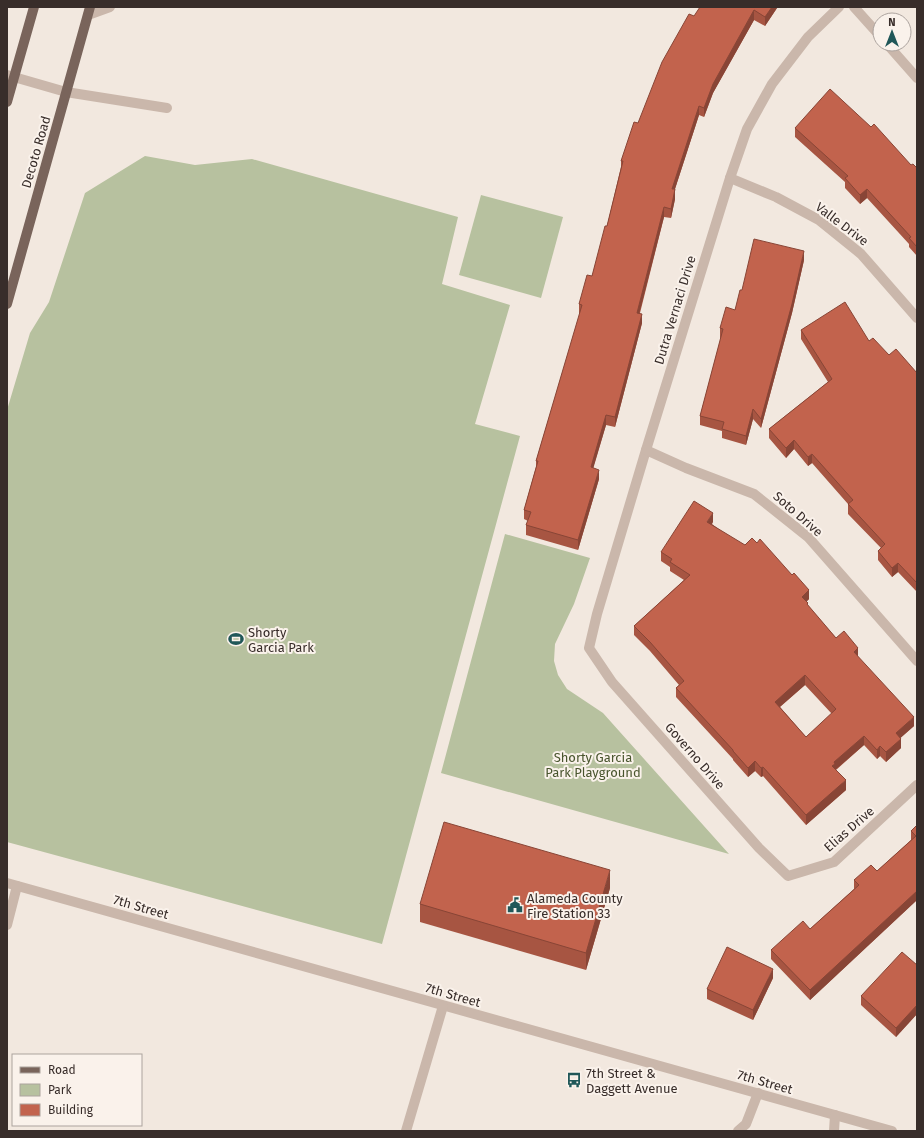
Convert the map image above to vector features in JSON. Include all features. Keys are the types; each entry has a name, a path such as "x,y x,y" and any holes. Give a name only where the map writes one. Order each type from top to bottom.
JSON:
{"main road":[{"path":"7,102 10,76 34,7"},
{"name":"Decoto Road","path":"7,304 89,11"}],"street":[{"path":"89,11 110,7"},
{"name":"Dutra Vernaci Drive","path":"589,648 597,614 646,450 730,178 747,129 772,84 808,37 840,7"},
{"path":"854,7 872,27"},
{"path":"894,52 917,78"},
{"path":"10,76 66,92 167,108"},
{"name":"Valle Drive","path":"730,178 776,197 819,220 861,254 917,318"},
{"name":"Soto Drive","path":"646,450 686,468 754,494 808,537 917,661"},
{"name":"Governo Drive","path":"589,648 612,682 759,848 788,876"},
{"name":"Elias Drive","path":"788,876 834,862 917,785"},
{"name":"7th Street","path":"7,883 892,1131"},
{"path":"7,925 17,886"},
{"path":"406,1131 443,1006"},
{"path":"738,1131 746,1124 758,1093"},
{"path":"834,1131 835,1115"}],"green space":[{"name":"Shorty Garcia Park","path":"145,156 195,165 252,159 458,217 442,284 510,305 475,424 520,436 382,944 7,842 7,410 30,333 49,302 85,193"},
{"path":"481,195 563,217 541,298 459,275"},
{"name":"Shorty Garcia Park Playground","path":"505,534 590,558 574,604 555,644 554,661 558,675 567,689 603,713 729,854 441,773"}],"building":[{"path":"700,7 772,7 765,17 754,10 713,84 704,108 699,106 672,189 675,189 671,209 664,207 637,313 642,314 615,417 606,415 591,467 599,470 578,540 526,525 531,512 524,510 538,461 536,461 582,305 579,304 587,275 592,276 605,226 607,226 623,161 621,161 634,122 638,123 662,62 689,14 694,16"},
{"path":"830,89 871,127 874,124 911,165 913,164 917,168 917,247 909,238 911,237 867,189 860,195 845,178 848,176 795,128"},
{"path":"754,239 804,251 792,304 761,419 753,409 746,436 722,429 724,422 700,416 723,329 720,328 726,307 735,310 740,290 742,290"},
{"path":"845,302 869,341 873,338 889,355 896,349 917,373 917,583 898,563 892,568 878,551 885,544 848,504 853,500 812,454 808,457 794,440 786,448 769,429 832,379 801,330"},
{"path":"694,501 713,513 707,522 745,545 752,538 757,543 760,539 792,575 794,573 809,590 802,597 836,638 844,631 858,648 854,652 914,717 896,733 901,739 886,752 880,746 877,750 864,736 834,762 835,764 832,766 846,780 806,815 763,767 761,768 755,761 748,768 676,688 684,681 634,626 690,575 670,562 672,559 661,552","holes":["805,675 836,709 806,737 775,702"]},
{"name":"Alameda County Fire Station 33","path":"444,822 610,870 586,953 420,904"},
{"path":"917,825 917,891 810,990 771,950 803,921 810,929 859,885 854,880 871,865 877,871 916,836 911,831"},
{"path":"727,947 773,969 753,1010 707,989"},
{"path":"902,952 917,965 917,1005 896,1028 861,996"}],"place":[{"name":"Shorty Garcia Park","path":"236,639"},
{"name":"Alameda County Fire Station 33","path":"515,905"},
{"name":"7th Street & Daggett Avenue","path":"574,1080"}]}
